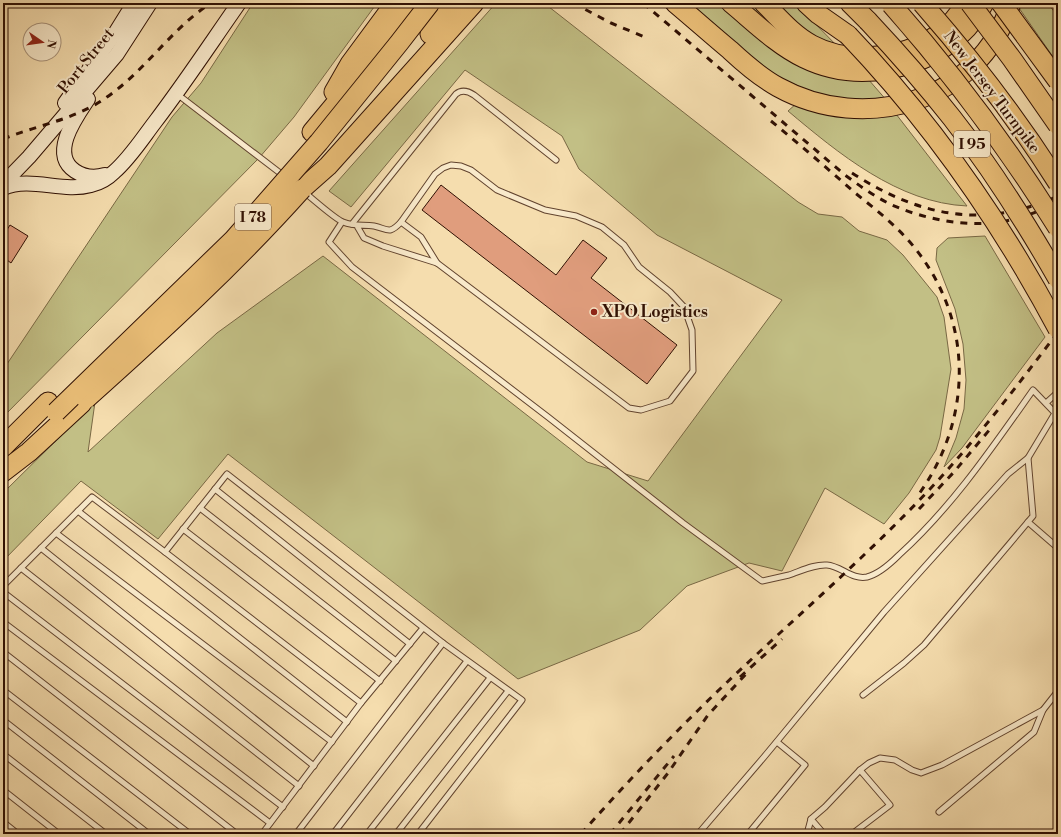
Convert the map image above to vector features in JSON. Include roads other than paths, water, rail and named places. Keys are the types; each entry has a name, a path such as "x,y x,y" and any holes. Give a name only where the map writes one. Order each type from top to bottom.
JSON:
{"highway":[{"path":"312,132 350,64 394,3"},
{"name":"I 78","path":"3,466 52,407 244,210 366,67 414,3"},
{"name":"I 78","path":"3,447 52,407 234,239 324,136 430,3"},
{"path":"3,472 29,452 175,318 236,259 298,187 323,162 455,3"},
{"path":"298,187 328,166 474,3"},
{"path":"675,3 759,75 773,84 796,96 810,101 834,107 854,109 886,108 902,105 918,101 946,87 966,73 981,57 996,36 1007,6"},
{"path":"731,3 778,42 799,56 825,66 857,71 894,69 925,59 950,44 964,31 976,5"},
{"path":"764,3 794,32 812,45 833,53 859,57 890,54 908,50 926,42 945,29 960,13 976,5"},
{"path":"806,3 818,14 848,35"},
{"path":"820,3 943,146 1016,255 1058,329"},
{"name":"I 95","path":"850,3 925,84 976,149 1022,218 1058,279"},
{"name":"New Jersey Turnpike","path":"891,3 967,95 1016,163 1058,228"},
{"name":"New Jersey Turnpike","path":"922,3 953,38 999,98 1058,183"},
{"name":"New Jersey Turnpike","path":"976,5 1058,126"},
{"path":"1007,6 1058,81"}],"main road":[{"name":"Port Street","path":"55,122 134,3"},
{"name":"Port Street","path":"55,122 117,54 150,3"},
{"path":"3,188 20,184 44,184 79,187 91,185 103,180 115,171 131,154 177,94 239,3"},
{"path":"115,171 104,176 96,177 80,174 73,170 68,164 65,158 64,148 67,136 73,123 117,54"},
{"path":"3,174 55,122"},
{"path":"3,184 29,157 55,122"}],"lane":[{"path":"354,225 456,94 460,91 465,91 474,95 556,160"},
{"path":"177,94 342,222 354,225 373,226 386,231 395,228 401,222 435,174 443,168 461,166 471,170 497,190 545,210 576,216 602,227 624,246 639,267 670,292 684,307 692,330 693,371 670,401 641,410 629,408 437,263 383,246 364,238 354,225"},
{"path":"342,222 329,242 352,267 548,417 683,523 762,581 788,575 819,565 833,566 857,577 868,577 893,561 911,544 965,485 1033,390 1057,414 1028,458 1008,474 884,612 777,742 698,834"},
{"path":"401,222 421,236 437,263"},
{"path":"1046,403 1058,392"},
{"path":"1046,403 1058,396"},
{"path":"863,695 924,646 1033,516 1028,458"},
{"path":"165,552 227,474 423,628 522,700 418,834"},
{"path":"215,489 410,644"},
{"path":"3,586 92,497 361,704"},
{"path":"200,508 396,661"},
{"path":"78,511 347,722"},
{"path":"1028,522 1058,548"},
{"path":"183,529 380,681"},
{"path":"56,533 332,742"},
{"path":"40,548 314,766"},
{"path":"21,568 299,786"},
{"path":"3,592 282,807"},
{"path":"3,622 270,823"},
{"path":"262,834 361,704 423,628"},
{"path":"296,834 443,643"},
{"path":"3,652 237,834"},
{"path":"333,834 467,661"},
{"path":"367,834 490,678"},
{"path":"3,690 190,834"},
{"path":"396,834 508,691"},
{"path":"939,812 1034,732 1043,710 1058,691"},
{"path":"807,834 811,819 825,807 860,770 869,763 880,758 895,760 912,770 921,773 942,765 1043,710"},
{"path":"3,720 149,834"},
{"path":"748,834 805,765 777,742"},
{"path":"3,754 106,834"},
{"path":"852,834 890,805 860,770"},
{"path":"3,790 59,834"},
{"path":"811,819 824,834"},
{"path":"3,822 18,834"}],"railway":[{"path":"3,139 57,121 95,105 134,75 183,25 211,3"},
{"path":"573,3 611,23 647,38"},
{"path":"643,3 845,175 874,195 892,205 904,210 944,221 958,223 986,223 1015,219 1058,203"},
{"path":"771,121 878,211 900,232 914,247 934,276 948,306 956,338 959,370 957,402 949,434 937,465 919,494"},
{"path":"852,173 877,188 902,200 927,208 952,213 978,215 1004,213 1030,207 1058,196"},
{"path":"581,834 632,778 703,706 853,565 930,489 980,432 1058,332"},
{"path":"919,509 954,472 991,428"},
{"path":"740,677 782,639"},
{"path":"620,834 668,773 708,715 746,674"},
{"path":"610,834 674,756"}],"place":[{"name":"XPO Logistics","path":"594,312"}]}
